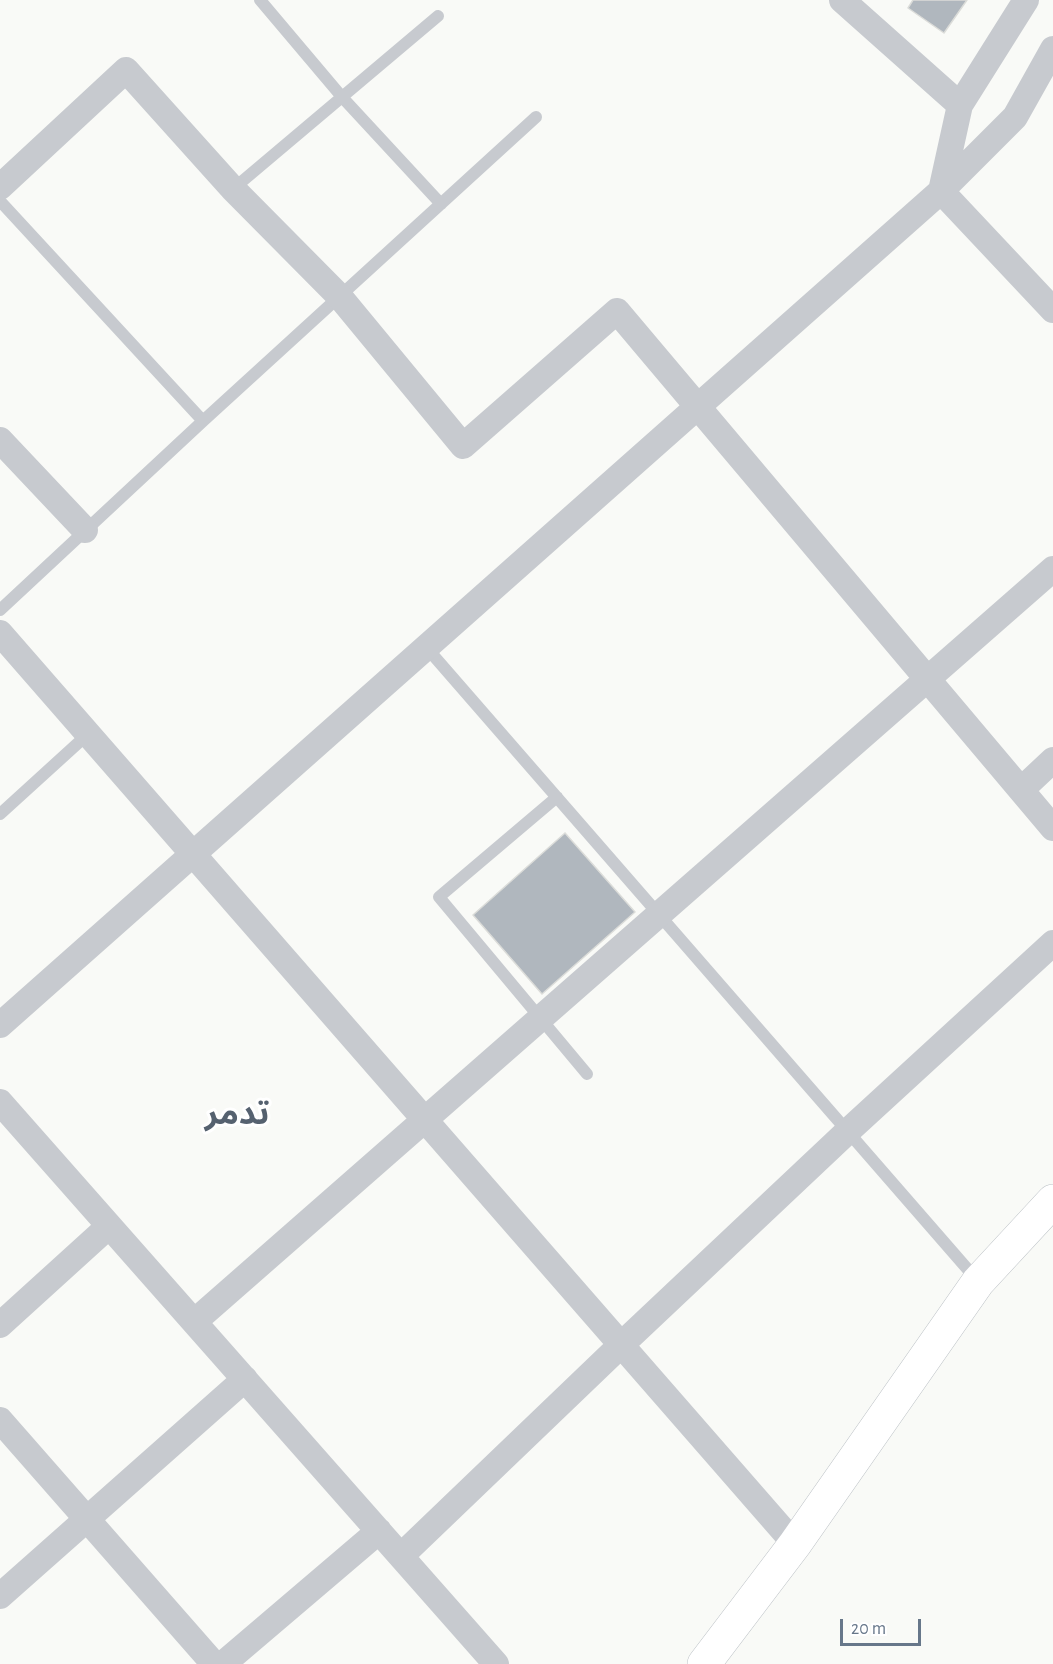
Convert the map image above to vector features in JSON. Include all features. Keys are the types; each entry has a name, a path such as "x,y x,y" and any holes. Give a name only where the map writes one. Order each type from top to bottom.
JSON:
{"street":[{"path":"842,0 960,105"},
{"path":"941,191 960,105 1026,0"},
{"path":"0,1025 941,191 1015,117 1053,49"},
{"path":"0,187 126,70 233,189 340,297 463,446 617,311 1053,828"},
{"path":"941,191 1053,310"},
{"path":"0,440 85,530"},
{"path":"194,1322 1053,569"},
{"path":"0,633 795,1544"},
{"path":"1021,790 1053,760"},
{"path":"401,1556 847,1132 1053,943"},
{"path":"0,1102 496,1664"},
{"path":"704,1664 795,1544 978,1282 1053,1201"},
{"path":"0,1325 109,1226"},
{"path":"0,1596 245,1379"},
{"path":"0,1420 214,1664"},
{"path":"223,1664 379,1532"}],"lane":[{"path":"260,0 342,97 441,204"},
{"path":"233,189 438,16"},
{"path":"0,610 536,117"},
{"path":"0,201 203,421"},
{"path":"426,647 978,1282"},
{"path":"0,814 88,734"},
{"path":"557,797 439,897 587,1074"}],"building":[{"path":"913,0 967,0 944,33 908,8"},
{"path":"565,833 635,912 542,994 473,915"}],"district":[{"name":"تدمر","path":"237,1114"}]}
